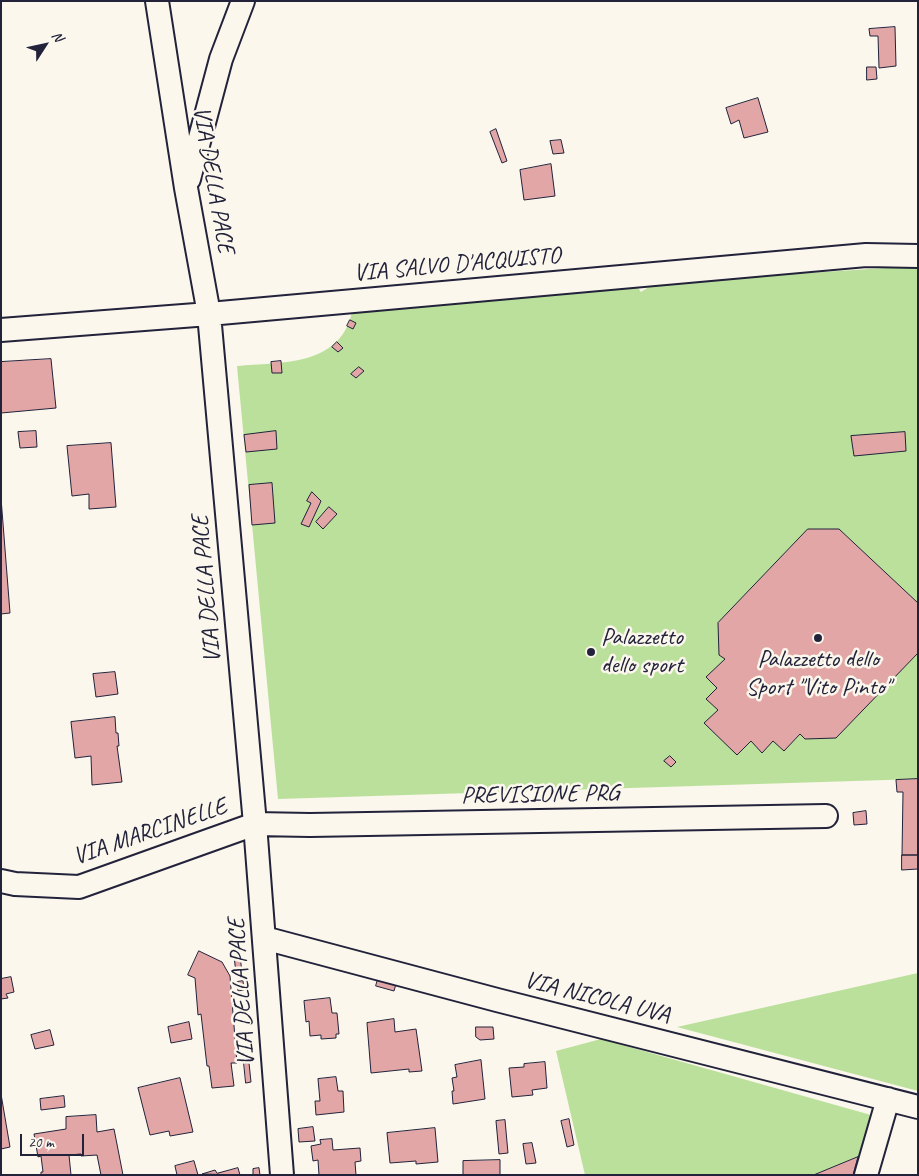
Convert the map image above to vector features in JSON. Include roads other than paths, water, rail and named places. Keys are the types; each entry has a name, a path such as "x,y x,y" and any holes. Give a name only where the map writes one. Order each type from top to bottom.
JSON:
{"street":[{"name":"VIA DELLA PACE","path":"157,1 186,188 209,314 255,824 282,1175"},
{"path":"186,188 221,59 243,1"},
{"name":"VIA SALVO D'ACQUISTO","path":"1,330 209,314 866,255 918,256"},
{"name":"PREVISIONE PRG","path":"255,824 330,825 826,816"},
{"name":"VIA MARCINELLE","path":"1,881 16,884 79,887 255,824"},
{"name":"VIA NICOLA UVA","path":"264,938 918,1107"},
{"path":"866,1175 888,1099"}],"place":[{"name":"Palazzetto dello Sport \"Vito Pinto\"","path":"818,638"},
{"name":"Palazzetto dello sport","path":"591,652"}]}
